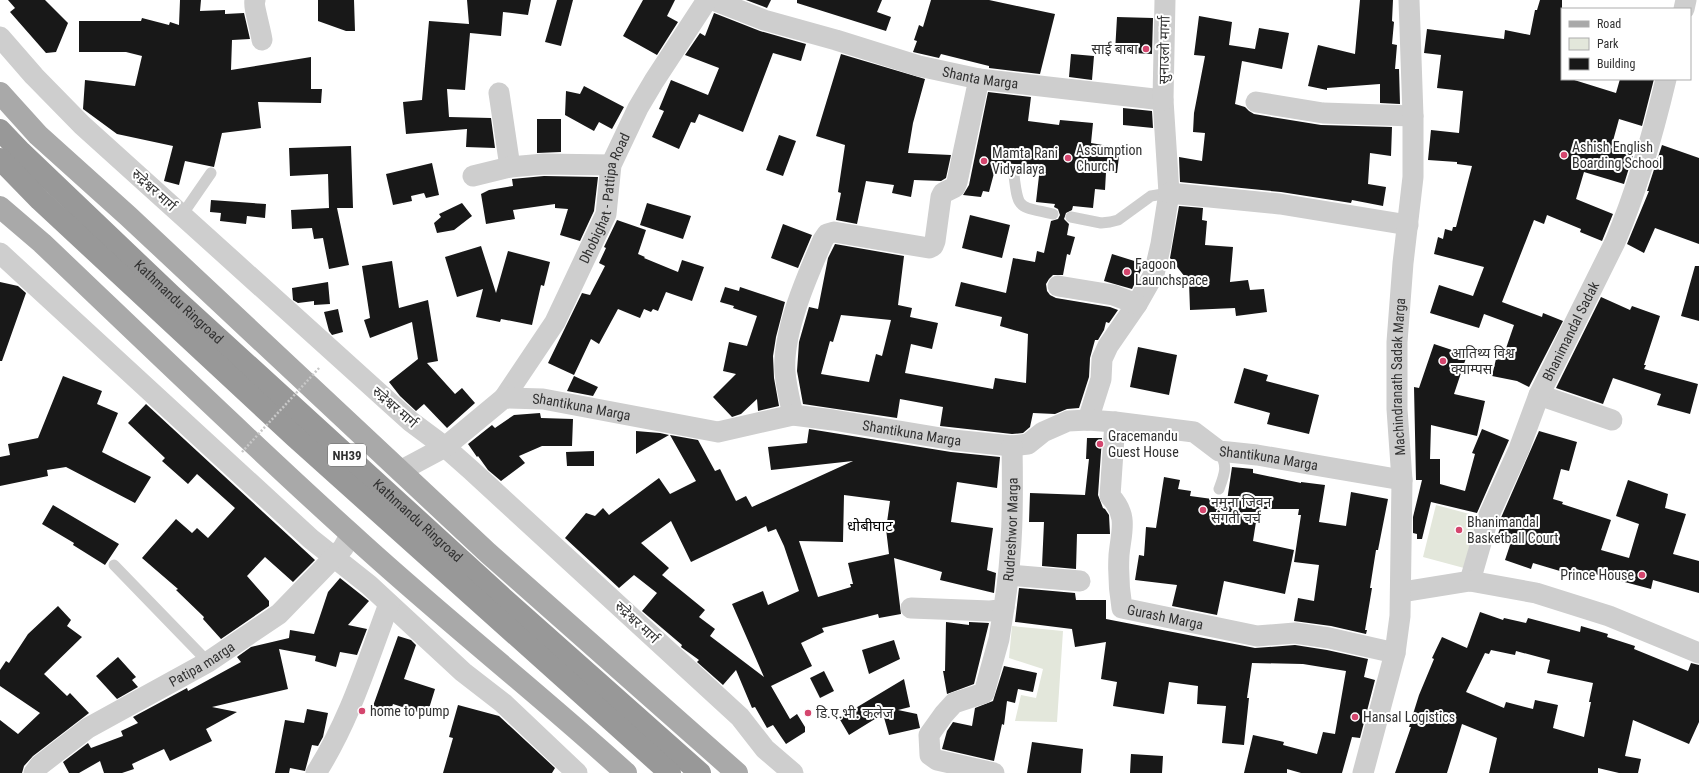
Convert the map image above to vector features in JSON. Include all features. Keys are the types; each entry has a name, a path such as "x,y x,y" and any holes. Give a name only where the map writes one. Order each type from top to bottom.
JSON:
{"highway":[{"name":"Kathmandu Ringroad","path":"0,130 26,158 171,295 503,598 700,773"},
{"name":"Kathmandu Ringroad","path":"0,160 40,200 295,437 670,773"}],"main road":[{"path":"0,93 38,135 488,553 738,773"},
{"path":"0,207 42,243 351,534 419,595 569,721 626,773"}],"street":[{"path":"255,0 254,5 259,21 262,40"},
{"name":"Dhobighat - Pattipa Road","path":"504,398 520,377 555,322 606,214 611,164 650,88 707,0"},
{"name":"Shanta Marga","path":"713,0 764,20 836,40 919,66 978,79 1164,100"},
{"name":"सुनाउलो मार्गा","path":"1164,0 1164,100"},
{"name":"Machindranath Sadak Marga","path":"1364,773 1395,653 1402,592 1402,480 1397,409 1397,342 1403,263 1413,178 1413,116 1409,0"},
{"name":"रुद्रेश्वर मार्ग","path":"0,37 34,76 82,125 410,421 437,450 740,717 765,749 793,773"},
{"path":"792,415 785,372 788,343 802,289 823,240 827,234 834,232 929,248 933,246 936,241 941,197 943,193 955,187 957,182 978,79"},
{"name":"Bhanimandal Sadak","path":"1470,581 1489,515 1520,449 1539,395 1615,242 1624,220 1655,125 1666,80"},
{"path":"499,93 510,167"},
{"path":"1088,420 1101,379 1102,359 1108,346 1137,304 1154,274 1161,244 1169,193 1164,100"},
{"path":"1256,102 1323,113 1413,116"},
{"path":"473,176 510,167 544,164 611,164"},
{"path":"1169,193 1280,204 1408,225"},
{"path":"0,253 311,539 334,556 389,604 463,672 503,703 577,773"},
{"path":"1058,286 1113,295 1137,304"},
{"path":"1539,395 1612,420"},
{"path":"400,471 437,450 504,398"},
{"name":"Shantikuna Marga","path":"504,398 543,398 718,432 792,415 833,420 953,440 1012,446 1028,444 1043,432 1068,421 1088,420 1115,422 1194,432 1219,451 1257,455 1402,480"},
{"name":"Gurash Marga","path":"1115,422 1110,496 1118,504 1123,527 1119,554 1118,586 1122,608 1257,636 1295,633 1329,638 1395,653"},
{"name":"Rudreshwor Marga","path":"994,773 937,760 930,755 930,735 944,714 954,703 984,694 999,639 1002,608 1009,575 1012,446"},
{"name":"Patipa marga","path":"34,773 40,765 88,728 208,662 279,614 343,548 351,534"},
{"path":"1009,575 1080,581"},
{"path":"1402,592 1470,581 1536,593 1609,616 1699,653"},
{"path":"316,773 331,750 344,724 366,670 389,604"},
{"path":"911,608 1002,608"}],"lane":[{"path":"182,215 211,173"},
{"path":"1014,175 1016,199 1020,204 1026,208 1053,214"},
{"path":"1071,217 1101,223 1110,222 1118,220 1151,196 1169,193"},
{"path":"1219,451 1225,462 1224,476 1219,489"},
{"path":"114,565 208,662"}],"path":[{"path":"242,452 320,367"}],"green space":[{"path":"1436,505 1477,516 1464,568 1423,557"},
{"path":"1012,626 1063,631 1057,722 1015,721 1021,695 1036,698 1043,669 1009,658"}],"building":[{"path":"8,0 45,0 68,23 56,52 46,53 10,12 15,8"},
{"path":"180,0 201,0 200,11 225,10 225,14 244,13 250,39 232,40 231,70 311,57 311,89 322,89 321,103 258,102 261,128 222,133 214,167 185,161 179,185 164,181 173,146 117,134 83,109 85,80 135,86 142,56 126,52 79,52 79,21 141,21 142,18 169,25 170,22 179,25"},
{"path":"318,0 354,0 355,31 346,31 318,21"},
{"path":"467,0 531,0 528,15 503,12 501,36 470,33 465,90 447,89 449,117 491,118 495,148 466,147 467,129 406,134 403,102 422,100 429,21 469,24"},
{"path":"557,0 573,0 561,46 545,42"},
{"path":"643,0 675,0 667,16 678,22 657,55 623,36"},
{"path":"746,0 771,0 767,8"},
{"path":"797,0 882,0 877,12 891,17 886,31 797,3"},
{"path":"931,0 989,0 1055,14 1040,74 989,68 989,66 941,54 939,58 913,52 917,41 914,40 919,25 923,27"},
{"path":"1360,0 1393,0 1392,21 1394,22 1392,44 1397,45 1395,69 1399,69 1400,104 1380,103 1380,84 1327,88 1327,90 1308,86 1318,45 1355,54"},
{"path":"1540,0 1562,0 1561,80 1574,80 1616,93 1620,80 1654,80 1642,126 1619,119 1611,148 1633,155 1624,184 1584,172 1576,199 1613,214 1602,241 1580,232 1581,229 1547,215 1544,224 1534,220 1502,302 1542,317 1543,313 1563,321 1529,387 1517,381 1492,376 1496,359 1502,360 1514,325 1484,314 1479,328 1430,313 1439,285 1473,296 1484,267 1434,254 1438,237 1443,239 1445,229 1452,231 1453,227 1456,227 1472,166 1457,164 1457,162 1428,160 1431,130 1459,133 1463,91 1437,88 1441,55 1424,53 1427,29 1504,39 1505,30 1530,35 1535,10 1537,10"},
{"path":"714,13 760,31 806,44 801,61 773,53 743,132 699,114 695,123 691,122 679,149 652,137 664,111 659,109 671,80 708,95 719,68 685,55 700,33 705,36"},
{"path":"1199,16 1232,22 1229,45 1255,49 1259,28 1289,33 1282,69 1242,61 1235,104 1245,107 1254,114 1321,125 1392,127 1391,156 1370,153 1368,184 1386,187 1383,206 1352,200 1351,203 1281,192 1180,182 1179,157 1202,161 1205,133 1193,132 1194,113 1205,56 1194,55"},
{"path":"1117,17 1153,18 1152,54 1115,52"},
{"path":"841,54 925,79 913,123 908,153 951,155 946,178 941,181 914,180 911,197 892,193 894,185 866,181 857,224 836,220 841,193 838,192 845,145 816,136"},
{"path":"1071,54 1094,56 1092,80 1069,77"},
{"path":"584,86 624,107 612,129 599,122 594,131 565,115 566,91 580,94"},
{"path":"988,92 1031,97 1028,121 1059,125 1060,120 1093,123 1091,143 1120,148 1117,173 1106,172 1105,190 1095,189 1093,208 1073,206 1072,210 1066,213 1064,219 1069,224 1067,235 1075,237 1070,255 1067,254 1063,275 1053,275 1046,284 1047,291 1050,295 1056,298 1110,307 1118,310 1109,323 1106,322 1104,330 1098,340 1095,340 1090,358 1089,377 1079,408 1067,409 1055,414 1033,413 1030,427 1023,433 1012,434 940,426 943,407 900,399 897,418 803,404 797,371 799,342 809,307 818,309 828,258 835,244 904,256 898,305 912,308 910,317 938,323 932,349 911,344 905,373 993,389 995,378 1026,383 1028,334 1000,326 1002,317 955,306 961,282 1006,293 1013,258 1035,262 1037,251 1044,253 1051,221 1058,219 1060,215 1058,209 1054,207 1055,204 1036,202 1040,167 997,162 989,192 983,191 981,197 963,195 969,185","holes":["841,315 891,320 882,356 876,354 869,382 821,374 830,341 833,342"]},
{"path":"1123,108 1152,111 1153,128 1123,125"},
{"path":"537,119 561,119 561,152 537,153"},
{"path":"779,135 796,141 783,176 766,170"},
{"path":"1662,145 1699,158 1699,244 1655,228 1644,253 1627,244 1649,191 1647,191"},
{"path":"351,146 353,208 337,208 349,265 329,269 323,238 314,239 312,228 292,229 291,210 329,208 328,174 290,176 289,148"},
{"path":"432,163 439,195 426,198 424,193 411,196 412,201 393,205 386,174"},
{"path":"544,176 598,177 594,211 580,241 560,235 568,209 555,208 555,204 513,210 515,219 486,224 481,194 489,190 513,186 512,179"},
{"path":"211,200 266,204 265,218 247,216 246,224 220,221 221,213 210,212"},
{"path":"462,203 472,216 454,230 437,233 434,223 441,217 439,214"},
{"path":"647,203 691,216 683,239 640,225"},
{"path":"1179,206 1203,208 1202,220 1207,221 1205,245 1233,247 1230,282 1248,280 1250,290 1264,289 1267,312 1236,316 1235,308 1190,310 1189,282 1170,258"},
{"path":"970,215 1010,225 1002,258 962,248"},
{"path":"617,220 646,230 638,254 645,257 644,258 678,272 682,260 704,267 692,301 666,292 658,311 653,309 651,312 644,309 640,318 618,309 599,344 591,339 574,375 548,363 582,293 590,295 605,266 599,263 606,248 604,247"},
{"path":"783,224 812,235 798,268 771,258"},
{"path":"481,246 496,293 508,251 550,262 544,286 541,285 532,325 501,319 500,322 476,317 483,289 457,297 445,257"},
{"name":"Fagoon Launchspace","path":"1112,254 1144,264 1132,289 1104,281"},
{"path":"392,261 399,308 428,300 438,361 427,363 455,394 462,388 475,403 447,428 424,404 416,411 400,396 389,382 418,359 412,322 370,338 364,320 370,318 362,266"},
{"path":"1695,266 1699,266 1699,321 1681,316"},
{"path":"0,282 18,286 26,293 2,361 0,361"},
{"path":"328,282 330,304 314,305 314,301 298,303 293,300 292,288"},
{"path":"725,287 739,291 740,287 785,302 773,356 774,378 779,406 758,411 757,399 741,414 732,417 713,397 736,374 723,371 729,342 747,346 757,316 733,308 734,306 720,302"},
{"path":"1601,297 1630,310 1632,306 1660,316 1644,369 1698,384 1690,414 1657,405 1661,394 1613,378 1603,404 1556,388"},
{"path":"338,309 343,332 332,335 329,331 324,312"},
{"path":"1434,344 1467,355 1454,394 1485,401 1477,436 1431,425 1430,459 1440,459 1440,484 1465,491 1475,454 1472,453 1482,429 1509,440 1477,513 1431,502 1422,539 1417,539 1417,534 1413,533 1413,517 1422,480 1416,480 1414,387 1419,388"},
{"path":"1138,347 1177,355 1169,395 1130,387"},
{"path":"1244,368 1268,375 1266,381 1319,395 1309,434 1267,424 1270,413 1234,403"},
{"path":"63,376 102,391 97,404 118,413 102,452 151,477 135,503 66,467 47,470 48,476 0,486 0,457 10,455 8,444 38,438"},
{"path":"574,376 598,387 593,396 567,391"},
{"path":"146,404 315,560 293,582 265,557 247,576 269,601 269,606 221,639 203,619 204,617 176,590 178,589 142,558 176,519 192,533 197,528 208,538 235,508 197,474 188,484 162,461 165,458 128,423"},
{"path":"540,413 541,418 573,419 572,446 542,446 519,456 525,463 501,481 488,470 468,444 492,425 495,428 514,415"},
{"path":"809,429 951,452 1000,457 997,488 957,482 951,522 993,528 987,570 996,573 994,593 940,580 942,572 894,558 901,614 879,618 878,614 822,628 824,632 801,643 812,666 771,686 790,719 797,714 805,727 805,732 786,744 773,725 767,728 755,707 752,708 736,670 723,685 697,662 699,660 681,647 682,645 642,611 657,593 634,575 619,588 565,538 586,513 595,516 603,508 609,515 659,478 670,494 696,481 670,435 698,440 715,471 720,469 736,501 746,496 752,507 853,461 771,470 768,447 807,443","holes":["844,495 890,501 886,529 889,554 848,563 853,584 850,584 851,587 818,597 799,541 843,542","671,521 691,562 766,526 768,532 776,529 784,546 799,591 768,605 763,591 732,604 764,677 710,636 715,629 699,617 705,610 662,575 669,568 641,543"]},
{"path":"636,431 660,433 669,435 636,454"},
{"path":"1539,431 1577,442 1569,471 1561,469 1553,499 1563,502 1562,504 1611,520 1601,550 1629,558 1639,524 1616,516 1628,480 1668,494 1665,508 1686,514 1673,554 1699,561 1699,593 1653,580 1651,589 1572,568 1570,574 1533,563 1531,569 1505,560 1512,539 1498,534 1503,520 1500,520"},
{"path":"1087,438 1102,438 1098,495 1103,508 1109,515 1110,534 1077,534 1076,569 1042,566 1044,522 1029,522 1030,493 1085,495 1089,459 1086,459"},
{"path":"594,451 594,466 567,466 566,452"},
{"path":"1232,467 1253,469 1253,473 1301,483 1325,485 1319,522 1346,526 1351,492 1388,499 1378,550 1376,550 1370,588 1372,588 1365,630 1367,630 1366,634 1331,626 1294,621 1298,598 1314,601 1319,565 1294,562 1301,515 1298,515 1299,509 1258,509 1253,541 1294,550 1285,594 1224,581 1217,615 1172,606 1177,585 1135,580 1139,555 1144,556 1146,527 1156,528 1164,477 1180,480 1178,489 1191,491 1190,496 1227,501"},
{"path":"53,505 119,544 105,565 73,545 74,543 42,524"},
{"path":"340,578 369,601 348,625 367,629 357,655 340,652 336,667 315,661 316,656 279,649 288,689 212,707 237,712 206,729 212,741 170,761 164,749 132,764 134,769 122,773 104,773 100,761 79,773 69,773 63,762 88,743 91,748 123,736 121,731 138,723 133,717 187,688 188,691 241,662 237,657 251,647 289,638 290,630 314,634 328,592"},
{"path":"1019,588 1075,593 1076,600 1106,600 1106,619 1255,648 1295,645 1368,659 1364,677 1375,680 1360,738 1352,737 1342,773 1301,773 1287,769 1287,773 1244,773 1253,735 1284,742 1283,745 1317,754 1323,732 1335,734 1346,671 1303,664 1252,663 1247,698 1249,698 1244,745 1222,743 1226,706 1197,704 1198,686 1169,682 1164,714 1113,706 1117,682 1101,679 1106,642 1075,647 1072,629 1015,622"},
{"path":"58,606 71,620 67,626 82,637 44,674 67,696 70,693 89,713 33,756 24,766 22,773 0,773 0,720 18,734 40,713 0,686 0,670 6,661 9,663 28,634"},
{"path":"1480,612 1503,620 1504,618 1526,623 1528,618 1580,632 1581,626 1608,634 1607,637 1635,646 1634,649 1688,671 1691,663 1699,665 1699,722 1689,744 1633,720 1625,756 1641,759 1638,773 1619,773 1598,768 1598,773 1489,773 1497,738 1462,724 1447,773 1395,773 1411,727 1409,727 1419,695 1434,659 1432,658 1442,637 1467,648","holes":["1491,650 1515,655 1516,651 1550,660 1547,673 1593,683 1584,737 1553,728 1558,705 1535,700 1533,709 1506,702 1504,708 1466,692 1485,653 1489,654"]},
{"path":"946,622 969,625 969,622 989,623 974,684 947,694 943,671 945,671"},
{"path":"398,636 411,640 416,645 404,679 435,689 427,715 393,704 390,712 373,706"},
{"path":"894,640 900,659 869,674 862,650"},
{"path":"118,657 136,677 132,680 138,687 117,699 96,676"},
{"path":"1004,666 1037,673 1033,692 1018,689 1015,703 1007,701 1004,725 1002,724 994,761 942,749 947,731 953,722 972,726 975,708 993,701"},
{"path":"824,671 834,691 820,698 810,678"},
{"path":"904,679 910,707 898,710 917,714 920,728 889,735 883,714 849,735 839,718"},
{"path":"458,705 499,716 555,768 552,773 443,773 453,738 449,737"},
{"path":"307,709 328,713 323,737 318,746 312,745 305,771 290,768 289,773 275,773 285,720 304,723"},
{"path":"1032,742 1083,749 1081,773 1027,773"},
{"path":"1131,754 1163,756 1162,773 1130,773"}],"place":[{"name":"साई बाबा","path":"1146,49"},
{"name":"Ashish English Boarding School","path":"1564,155"},
{"name":"Assumption Church","path":"1068,158"},
{"name":"Mamta Rani Vidyalaya","path":"984,161"},
{"name":"Fagoon Launchspace","path":"1127,272"},
{"name":"आतिथ्य विश्व क्याम्पस","path":"1443,361"},
{"name":"Gracemandu Guest House","path":"1100,444"},
{"name":"नमुना जिवन संगती चर्च","path":"1203,510"},
{"name":"Bhanimandal Basketball Court","path":"1459,530"},
{"name":"Prince House","path":"1642,575"},
{"name":"home to pump","path":"362,711"},
{"name":"डि.ए.भी. कलेज","path":"808,713"},
{"name":"Hansal Logistics","path":"1355,717"}],"district":[{"name":"धोबीघाट","path":"870,526"}]}
